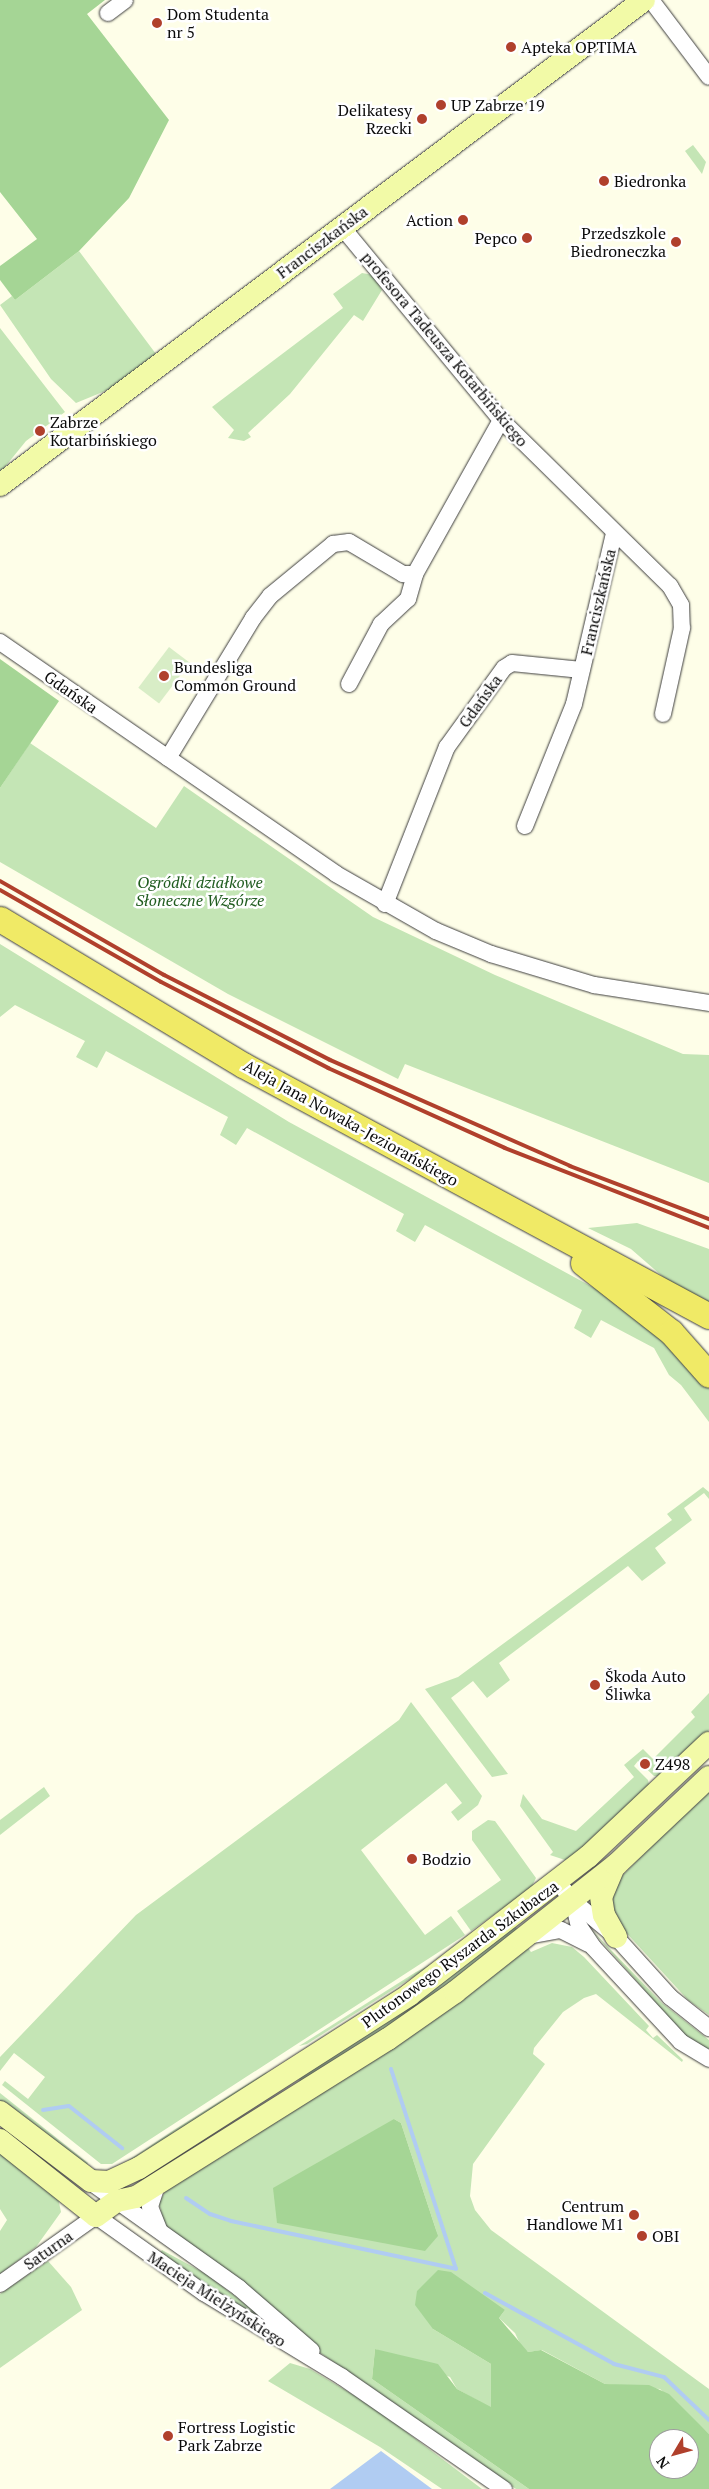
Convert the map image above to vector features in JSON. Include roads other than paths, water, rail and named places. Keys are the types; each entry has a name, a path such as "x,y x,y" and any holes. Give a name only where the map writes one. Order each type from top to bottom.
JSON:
{"main road":[{"name":"Aleja Jana Nowaka-Jeziorańskiego","path":"0,919 244,1065 709,1316"},
{"name":"Aleja Jana Nowaka-Jeziorańskiego","path":"0,935 236,1076 709,1332"},
{"path":"583,1263 671,1332 709,1375"}],"street":[{"path":"108,13 126,0"},
{"name":"Franciszkańska","path":"0,485 644,0"},
{"path":"651,0 709,77"},
{"name":"profesora Tadeusza Kotarbińskiego","path":"342,226 371,264 501,420 614,534 662,576 681,605 679,653 663,714"},
{"path":"349,684 381,624 408,599 415,574 501,420"},
{"name":"Franciszkańska","path":"582,670 614,534"},
{"path":"168,758 253,618 270,596 333,544 349,542 403,574 415,574"},
{"name":"Gdańska","path":"0,642 385,904 459,942 526,966 603,987 709,1003"},
{"name":"Gdańska","path":"385,904 446,747 504,668 512,663 582,670"},
{"path":"525,826 557,753 582,670"},
{"name":"Plutonowego Ryszarda Szkubacza","path":"73,2169 100,2183 139,2168 409,1995 558,1882 618,1831 709,1743"},
{"path":"709,1748 659,1806 585,1874 573,1901 579,1926 593,1947 681,2042 709,2059"},
{"name":"Plutonowego Ryszarda Szkubacza","path":"117,2201 136,2197 388,2039 530,1936 573,1901 616,1865 709,1777"},
{"path":"616,1865 601,1897 604,1915 616,1937"},
{"path":"558,1882 573,1901 616,1937 675,2002 709,2028"},
{"path":"530,1936 561,1930 593,1947"},
{"name":"Macieja Mielżyńskiego","path":"0,2112 73,2169 239,2288 342,2377"},
{"name":"Macieja Mielżyńskiego","path":"0,2140 96,2216 230,2311 342,2377 504,2489"},
{"name":"Plutonowego Ryszarda Szkubacza","path":"117,2201 122,2186 139,2168"},
{"path":"158,2182 150,2200 151,2214 170,2239"},
{"path":"96,2216 117,2201"},
{"name":"Saturna","path":"0,2284 96,2216"}],"water":[{"path":"381,2451 432,2489 330,2489"}],"waterway":[{"path":"391,2069 456,2269"},
{"path":"43,2110 69,2106 122,2148"},
{"path":"186,2198 210,2214 231,2221 456,2269"},
{"path":"485,2293 614,2364 664,2377 709,2420"}],"railway":[{"path":"0,881 164,975 330,1060 570,1166 709,1219"},
{"path":"0,890 161,982 328,1068 505,1148 709,1228"}],"place":[{"name":"Dom Studenta nr 5","path":"157,23"},
{"name":"Apteka OPTIMA","path":"511,47"},
{"name":"UP Zabrze 19","path":"441,105"},
{"name":"Delikatesy Rzecki","path":"422,119"},
{"name":"Biedronka","path":"604,181"},
{"name":"Action","path":"463,220"},
{"name":"Pepco","path":"527,238"},
{"name":"Przedszkole Biedroneczka","path":"676,242"},
{"name":"Zabrze Kotarbińskiego","path":"40,431"},
{"name":"Bundesliga Common Ground","path":"164,676"},
{"name":"Škoda Auto Śliwka","path":"595,1685"},
{"name":"Z498","path":"645,1764"},
{"name":"Bodzio","path":"412,1859"},
{"name":"Centrum Handlowe M1","path":"634,2215"},
{"name":"OBI","path":"642,2236"},
{"name":"Fortress Logistic Park Zabrze","path":"168,2436"}],"park label":[{"name":"Ogródki działkowe Słoneczne Wzgórze","path":"200,891"}]}
